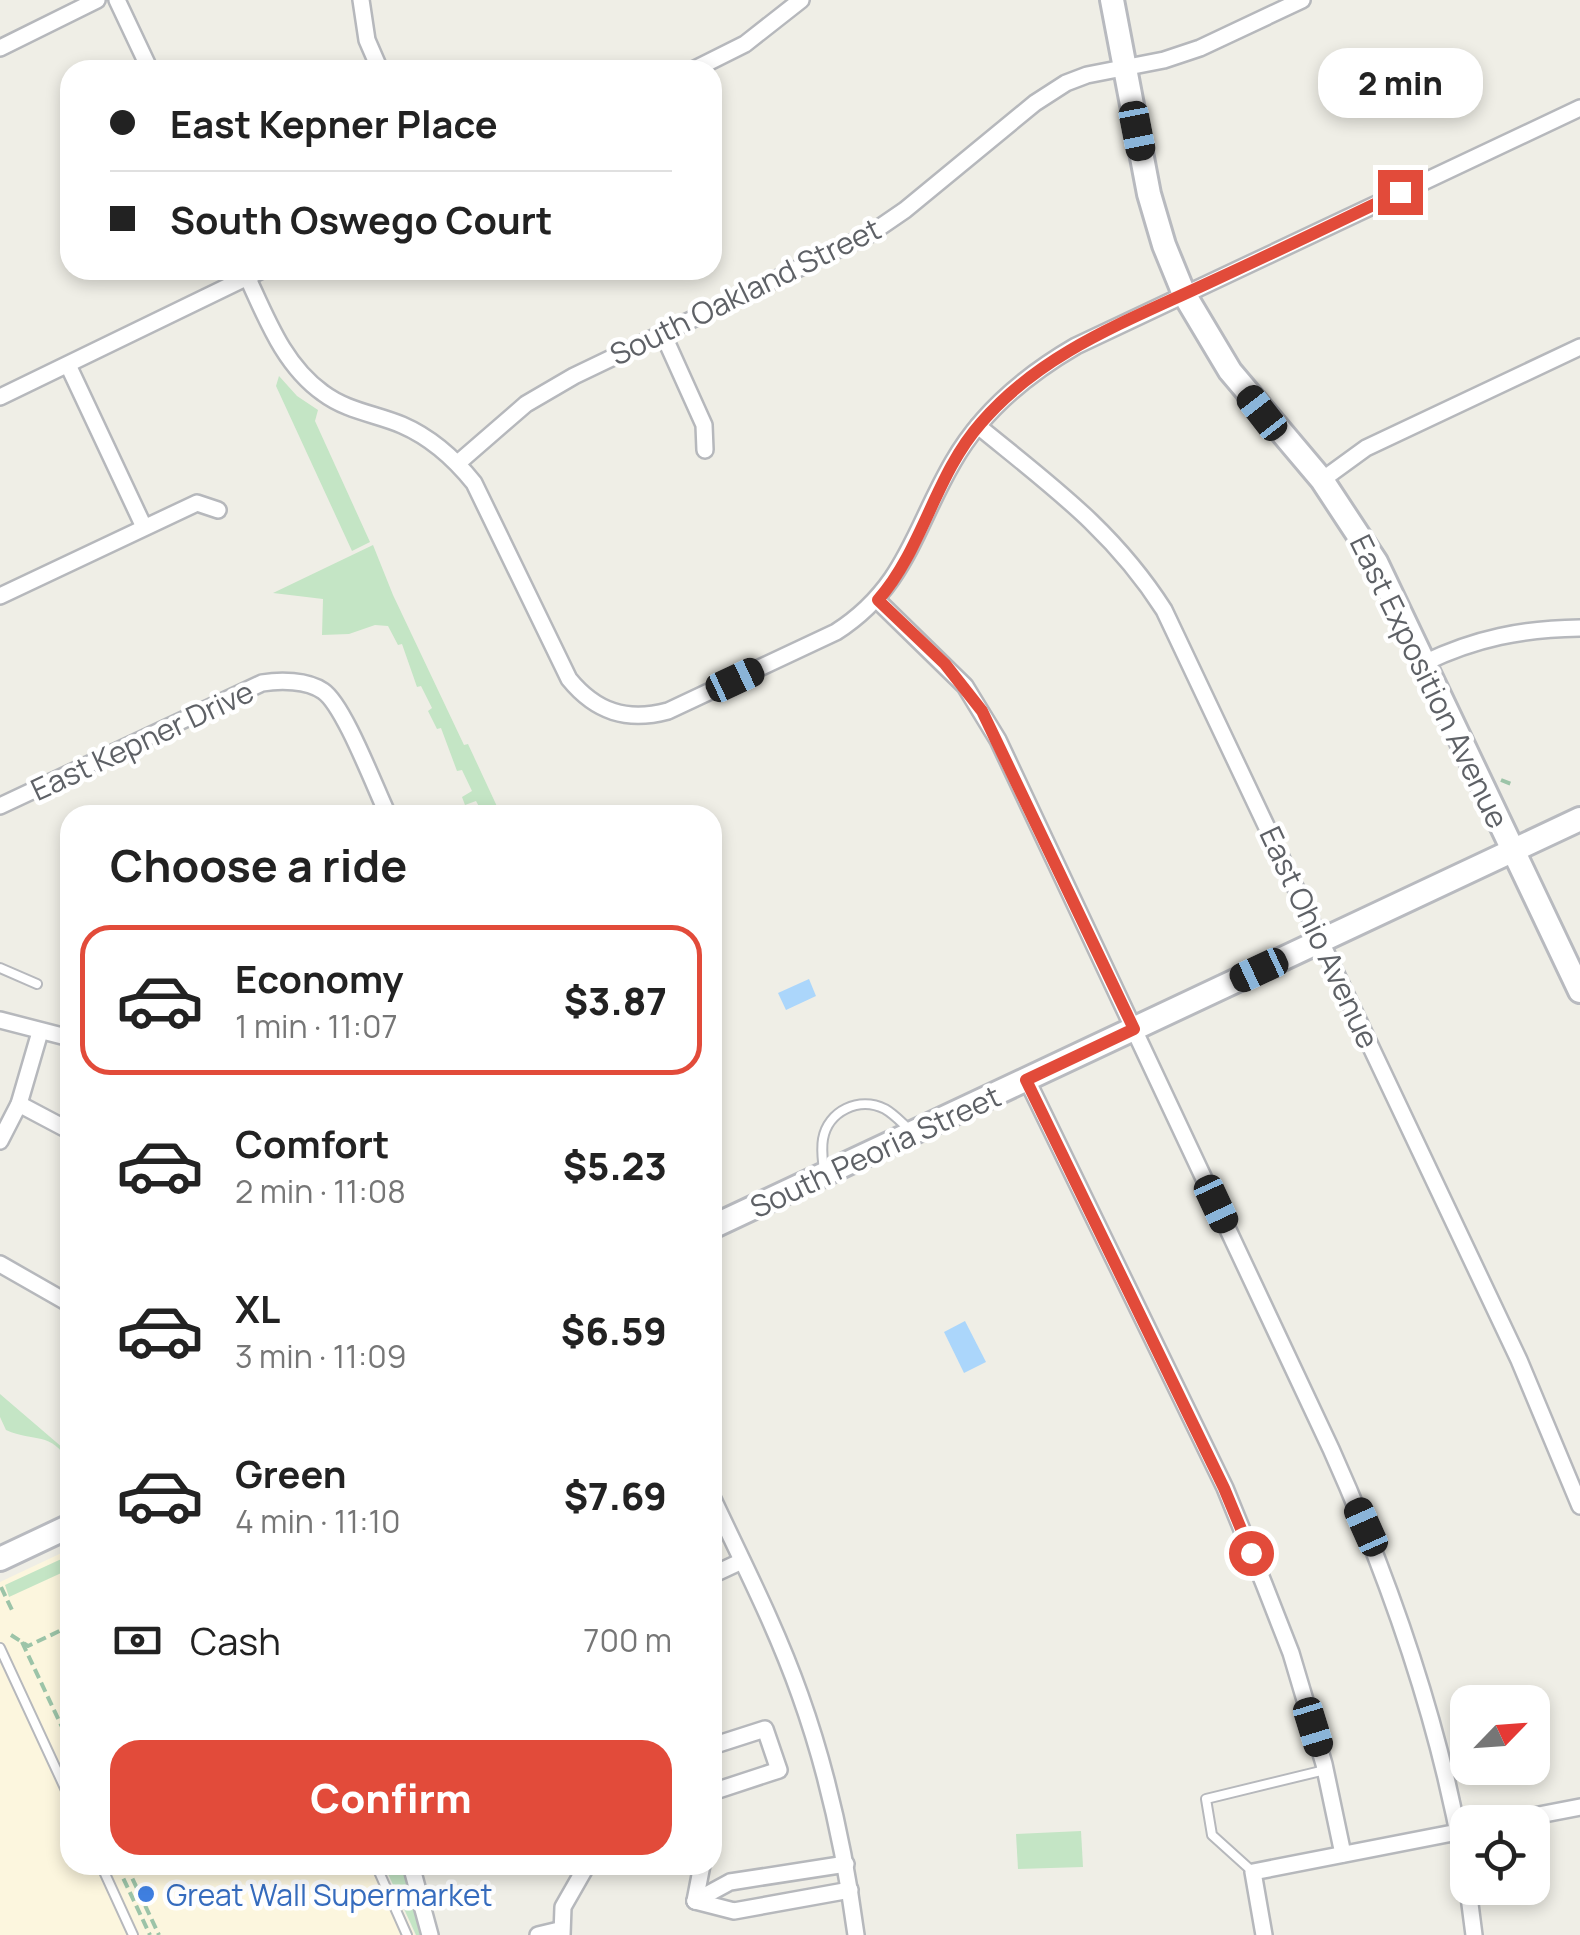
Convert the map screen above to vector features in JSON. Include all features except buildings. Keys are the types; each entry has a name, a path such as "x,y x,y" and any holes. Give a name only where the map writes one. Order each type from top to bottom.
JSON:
{"street":[{"path":"0,48 97,0"},
{"path":"118,0 145,60"},
{"path":"361,0 367,40 376,60"},
{"path":"713,60 745,44 801,0"},
{"name":"East Exposition Avenue","path":"1112,0 1150,194 1164,245 1184,294 1230,372 1322,480 1376,562 1580,991"},
{"name":"South Oakland Street","path":"458,463 496,427 541,394 870,234 1047,94 1087,76 1200,48 1302,0"},
{"path":"254,280 280,344 307,380 344,406 423,435 458,463 488,507 570,679 592,703 611,712 648,717 668,712 836,632 878,600 898,573 955,459 978,426 1010,392 1048,362 1580,108"},
{"path":"0,397 235,280"},
{"path":"663,334 704,424 704,450"},
{"path":"1322,480 1366,448 1580,346"},
{"path":"68,365 144,527"},
{"name":"East Ohio Avenue","path":"978,426 1086,514 1142,575 1181,641 1519,1360 1580,1506"},
{"path":"0,596 197,502 218,510"},
{"path":"878,600 945,664 982,711 1366,1527 1422,1688 1455,1805"},
{"path":"1424,663 1497,634 1534,628 1580,628"},
{"name":"East Kepner Drive","path":"0,806 262,683 276,681 311,685 333,700 383,805"},
{"name":"South Peoria Street","path":"722,1222 1580,819"},
{"path":"0,1020 60,1036"},
{"path":"0,1142 19,1104 40,1032"},
{"path":"1026,1080 1224,1488 1291,1653 1343,1854"},
{"path":"19,1104 60,1126"},
{"path":"0,1264 60,1298"},
{"path":"722,1519 800,1696 821,1758 846,1864 856,1935"},
{"path":"0,1559 60,1531"},
{"path":"722,1570 742,1561"},
{"path":"722,1743 765,1729 779,1770 722,1789"},
{"path":"1550,1813 1580,1807"},
{"path":"1264,1935 1253,1872 1450,1832"},
{"path":"695,1902 730,1882 846,1864"},
{"path":"414,1875 430,1935"},
{"path":"538,1935 560,1933 562,1907 581,1875"},
{"path":"695,1902 700,1875"},
{"path":"695,1902 734,1911 850,1890"},
{"path":"1471,1905 1474,1935"}],"lane":[{"path":"0,968 37,984"},
{"path":"825,1174 822,1151 826,1128 832,1118 848,1107 874,1105 888,1110 914,1133"},
{"path":"0,1648 60,1777"},
{"path":"1253,1872 1212,1835 1206,1799 1324,1770"},
{"path":"106,1875 134,1935"},
{"path":"380,1875 407,1935"}],"path":[{"path":"1502,780 1511,784"},
{"path":"1,1587 12,1612"},
{"path":"11,1634 28,1646 60,1631"},
{"path":"22,1642 60,1723"},
{"path":"122,1875 150,1935"},
{"path":"131,1875 159,1935"}],"shaded area":[{"path":"60,1554 60,1875 387,1875 415,1935 0,1935 0,1582"}],"green space":[{"path":"279,376 297,396 318,410 315,421 370,542 352,551 276,386"},
{"path":"373,545 464,745 468,744 496,805 478,805 476,801 465,805 462,797 472,791 462,770 457,771 441,728 437,729 428,711 432,708 421,686 417,687 402,644 398,645 388,626 322,635 323,599 273,593"},
{"path":"0,1394 60,1445 60,1450 49,1441 6,1430 0,1417"},
{"path":"60,1560 60,1574 9,1597 5,1585"},
{"path":"1081,1831 1083,1867 1018,1869 1016,1834"},
{"path":"389,1875 405,1875 420,1935 416,1935"}],"water":[{"path":"809,979 816,996 786,1010 778,993"},
{"path":"965,1321 986,1362 964,1373 944,1332"}],"place":[{"name":"Great Wall Supermarket","path":"146,1894"}],"route":[{"path":"1251,1553 1224,1488 1026,1080 1134,1029 982,711 945,664 878,600 898,573 955,459 978,426 1022,381 1076,346 1400,192"}]}
